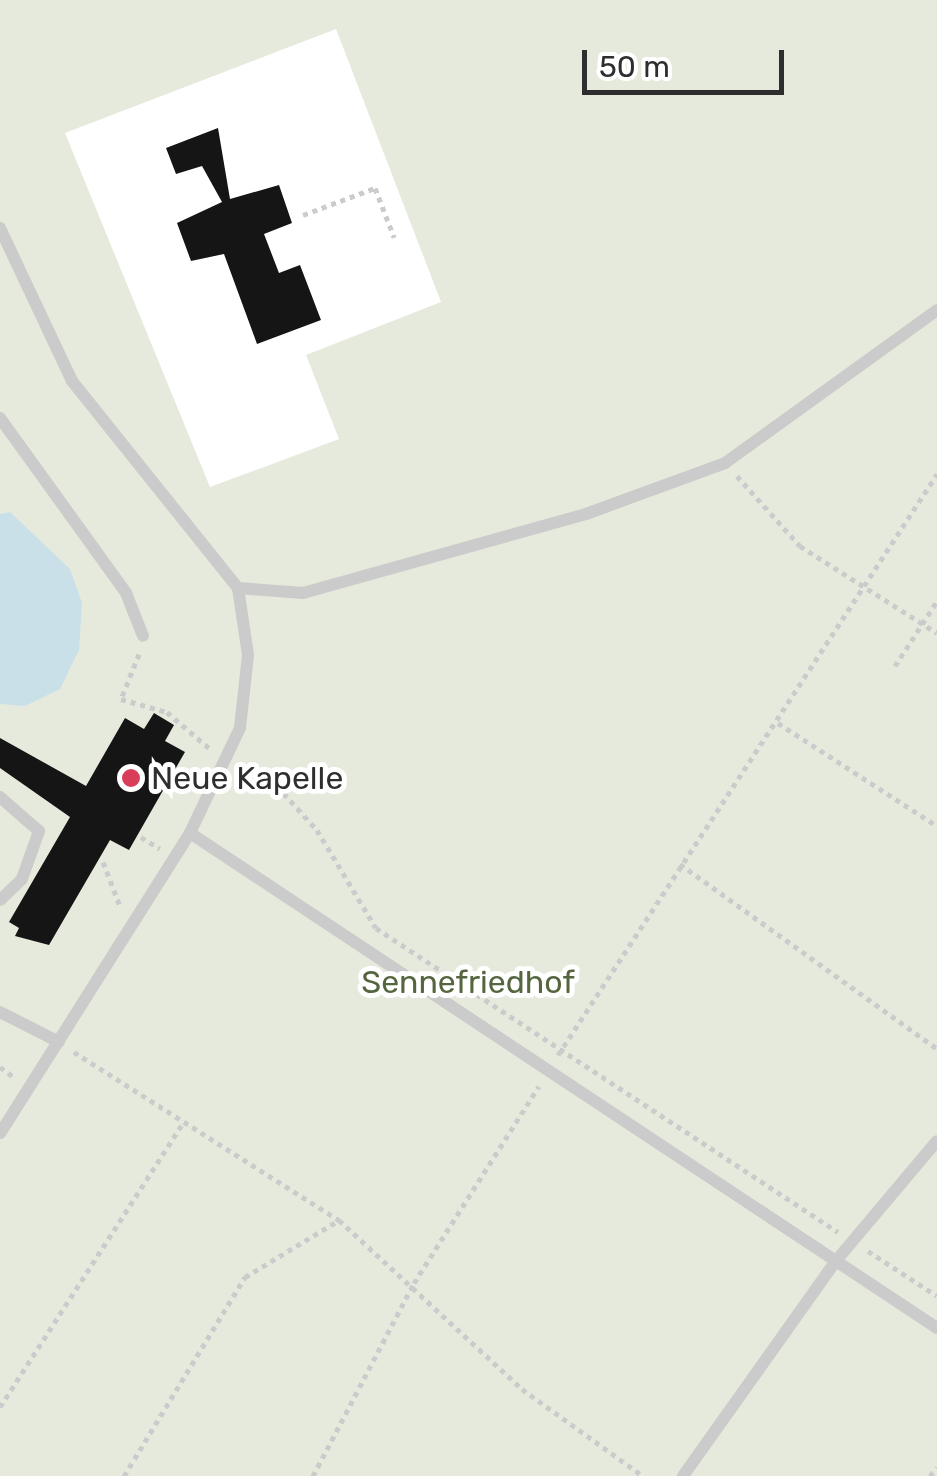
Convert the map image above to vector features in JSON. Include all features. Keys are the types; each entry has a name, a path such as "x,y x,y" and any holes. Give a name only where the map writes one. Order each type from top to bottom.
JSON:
{"lane":[{"path":"0,228 72,381 238,588 248,693 228,758 190,833 130,934 0,1133"},
{"path":"238,588 303,592 586,514 725,463 937,310"},
{"path":"0,418 126,592 143,636"},
{"path":"0,796 39,831 22,879 0,900"},
{"path":"190,833 937,1328"},
{"path":"0,1012 59,1042"},
{"path":"683,1476 836,1262 937,1141"}],"path":[{"path":"303,215 375,188 394,237"},
{"path":"725,463 800,546 937,633"},
{"path":"312,1476 414,1283 680,863 778,723 937,474"},
{"path":"895,666 937,601"},
{"path":"143,636 121,699 167,712 180,732 277,786 317,830 376,928 937,1296"},
{"path":"778,723 937,826"},
{"path":"103,862 130,934"},
{"path":"680,863 937,1049"},
{"path":"59,1042 339,1220 414,1283 522,1389 643,1476"},
{"path":"0,1407 184,1121"},
{"path":"124,1476 245,1277 339,1220"},
{"path":"930,1476 937,1467"}],"green space":[{"name":"Sennefriedhof","path":"0,0 937,0 937,1476 0,1476","holes":["336,29 441,302 306,355 339,439 210,487 65,133"]}],"water":[{"path":"10,512 70,569 82,603 79,650 60,689 25,706 0,704 0,514"}],"building":[{"path":"218,128 230,199 279,185 292,223 264,234 279,273 300,265 321,320 257,344 224,254 191,261 177,223 222,202 202,166 176,174 166,148"},
{"path":"154,713 174,725 165,741 185,752 129,850 110,840 49,945 15,936 19,928 9,922 70,817 0,768 0,738 86,786 125,718 144,729"}],"place":[{"name":"Neue Kapelle","path":"131,778"}]}
